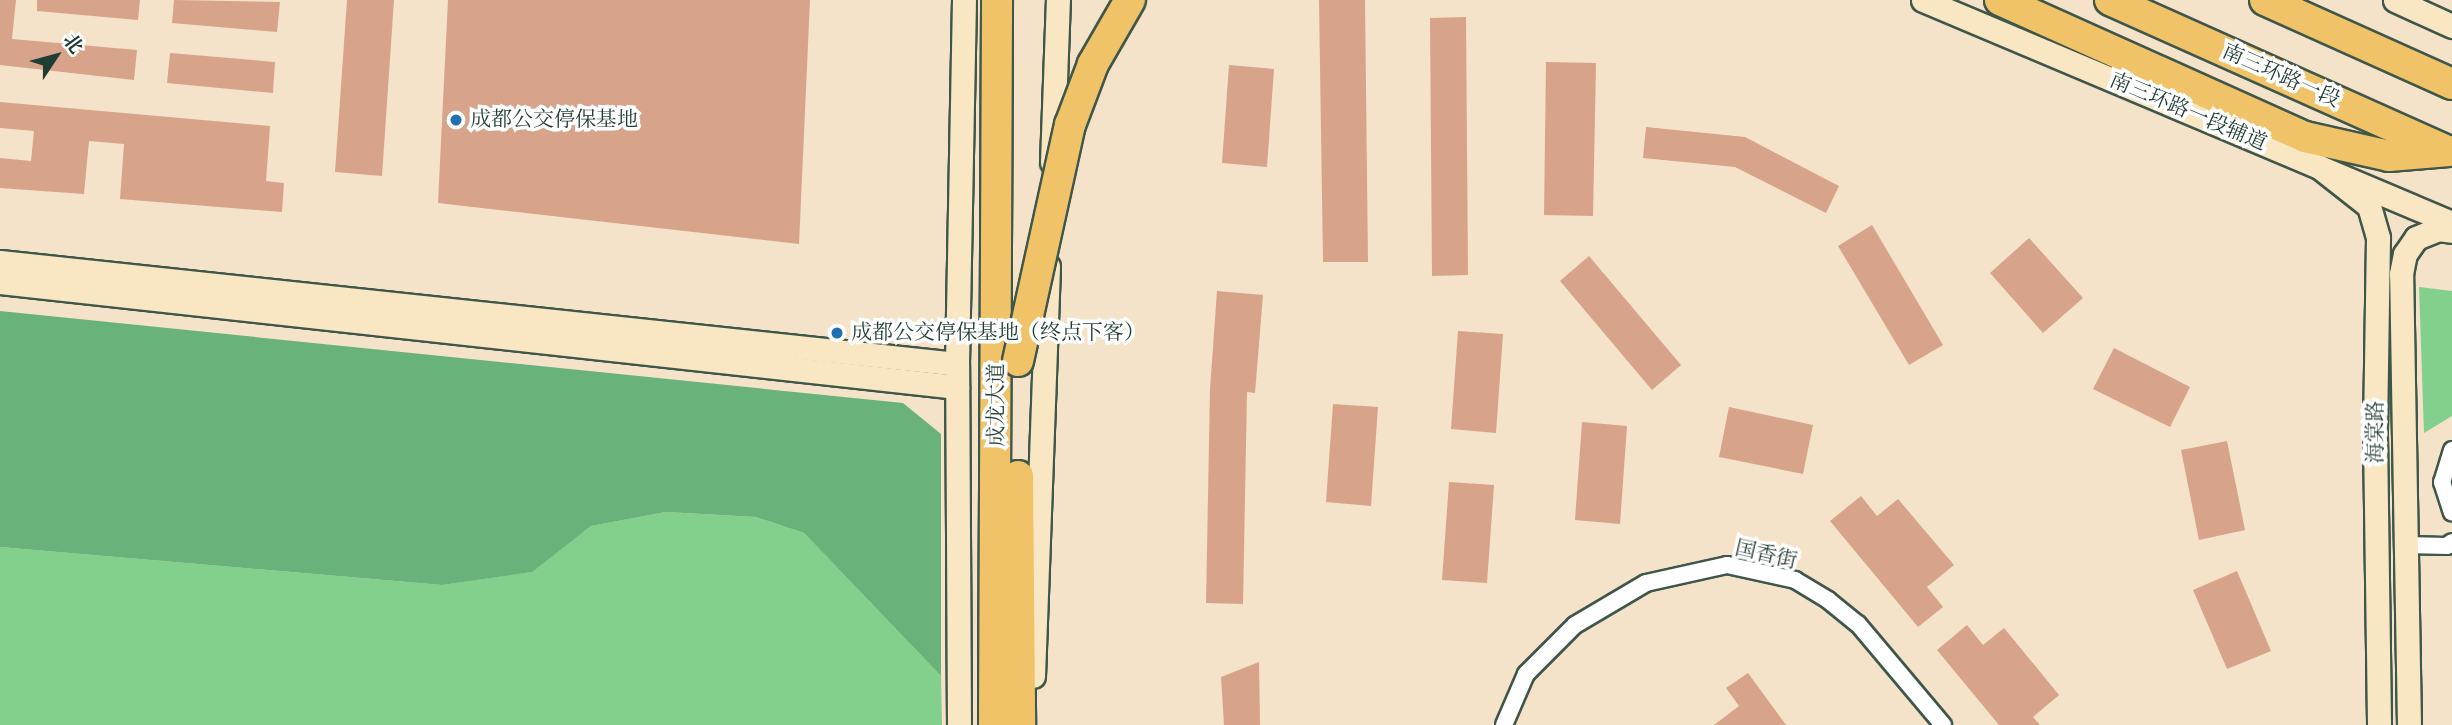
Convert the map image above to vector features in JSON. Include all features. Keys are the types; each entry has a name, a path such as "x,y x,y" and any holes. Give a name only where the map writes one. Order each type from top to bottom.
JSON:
{"highway":[{"path":"981,0 984,52 981,210 1007,362"},
{"name":"成龙大道","path":"997,0 1007,362 1008,604 1020,725"},
{"name":"成龙大道","path":"1007,362 1016,0"},
{"path":"1007,362 1070,125 1093,64 1130,0"},
{"path":"2000,0 2305,136 2389,156 2451,152"},
{"name":"南三环路一段","path":"2110,0 2451,152"},
{"path":"2265,0 2360,40 2452,85"},
{"path":"2298,0 2360,40"},
{"name":"成龙大道","path":"993,725 1008,604"}],"main road":[{"path":"959,725 957,364 964,0"},
{"path":"1031,725 1058,0"},
{"name":"南三环路一段辅道","path":"1923,0 2452,223"},
{"path":"2395,0 2452,26"},
{"name":"海棠路","path":"2318,166 2370,206 2378,238 2375,436 2379,725"},
{"name":"海棠路","path":"2409,725 2400,274 2405,254 2416,238 2438,229 2452,230"},
{"path":"0,262 957,364"},
{"path":"0,282 957,387"}],"street":[{"path":"2452,450 2442,481 2452,512"},
{"path":"2406,545 2447,546 2452,542"},
{"name":"国香街","path":"1504,725 1526,674 1575,625 1646,583 1727,565 1795,580 1828,600 1858,624 1943,725"}],"green space":[{"path":"2419,287 2452,291 2452,416 2424,433"},
{"path":"0,311 903,403 941,434 941,676 804,533 756,517 666,512 591,526 532,572 442,585 0,547"},
{"path":"666,512 756,517 804,533 941,676 942,725 0,725 0,547 442,585 531,572 591,526"}],"building":[{"path":"0,0 16,0 12,39 137,50 134,80 0,65"},
{"path":"37,0 140,0 138,20 37,11"},
{"path":"174,0 280,2 277,32 172,23"},
{"path":"347,0 394,0 382,176 335,172"},
{"path":"448,0 810,0 799,244 438,203"},
{"path":"1319,0 1365,0 1368,262 1323,262"},
{"path":"1466,17 1468,275 1432,276 1430,18"},
{"path":"170,53 275,62 273,93 167,83"},
{"path":"1546,62 1596,63 1593,216 1544,215"},
{"path":"1229,65 1274,69 1267,167 1222,163"},
{"path":"0,102 270,126 266,181 284,183 282,212 120,199 124,144 89,141 84,194 0,188 0,158 31,161 34,131 0,128"},
{"path":"1646,127 1745,137 1839,186 1826,213 1735,167 1643,158"},
{"path":"1872,225 1943,345 1909,365 1838,246"},
{"path":"2029,238 2083,298 2043,333 1990,273"},
{"path":"1589,256 1681,365 1652,390 1560,281"},
{"path":"1217,291 1263,295 1255,393 1247,392 1243,604 1206,603 1210,389"},
{"path":"1458,331 1503,334 1496,433 1451,429"},
{"path":"2114,348 2190,387 2170,427 2093,389"},
{"path":"1333,404 1378,407 1371,506 1326,502"},
{"path":"1729,407 1813,425 1803,474 1719,457"},
{"path":"1582,422 1627,426 1620,524 1575,520"},
{"path":"2227,441 2245,530 2199,540 2181,450"},
{"path":"1449,482 1494,485 1487,583 1442,580"},
{"path":"1861,496 1877,516 1898,499 1954,565 1927,587 1943,607 1918,627 1830,521"},
{"path":"2237,571 2271,651 2227,669 2193,590"},
{"path":"1967,625 1983,645 2004,628 2059,695 2033,717 2040,725 1999,725 1937,650"},
{"path":"1259,662 1260,725 1224,725 1221,677"},
{"path":"1748,673 1786,725 1714,725 1739,706 1726,688"}],"place":[{"name":"成都公交停保基地","path":"456,120"},
{"name":"成都公交停保基地（终点下客）","path":"837,333"}]}
